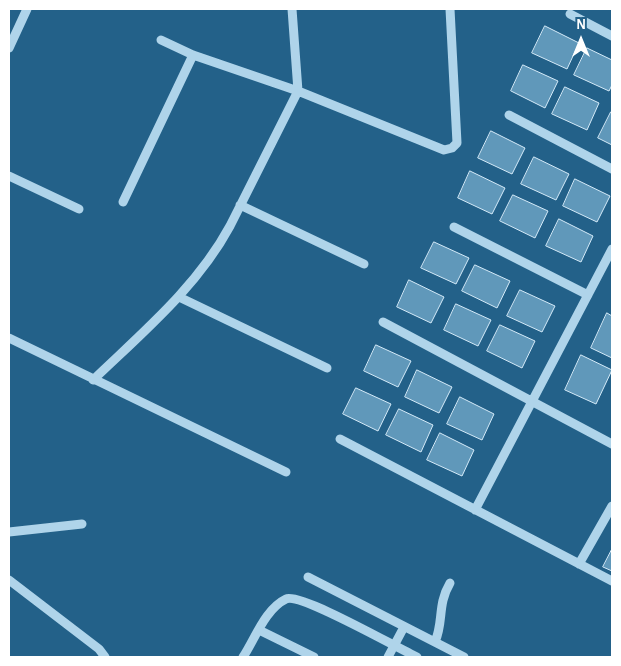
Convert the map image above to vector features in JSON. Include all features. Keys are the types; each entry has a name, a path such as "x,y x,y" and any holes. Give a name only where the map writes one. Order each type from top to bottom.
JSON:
{"street":[{"path":"9,48 27,9"},
{"path":"93,380 179,297 219,247 298,91 292,9"},
{"path":"161,40 193,55 298,91 444,150 452,148 457,143 450,9"},
{"path":"570,14 612,36"},
{"path":"122,202 193,55"},
{"path":"509,115 612,169"},
{"path":"9,176 79,209"},
{"path":"240,205 364,264"},
{"path":"454,227 588,295"},
{"path":"475,510 612,249"},
{"path":"179,297 327,368"},
{"path":"383,322 612,444"},
{"path":"9,338 286,472"},
{"path":"340,438 612,581"},
{"path":"579,564 611,511"},
{"path":"9,532 82,524"},
{"path":"308,577 464,657"},
{"path":"9,580 99,649 105,657"},
{"path":"434,642 440,629 441,602 450,583"},
{"path":"243,657 259,630 280,602 288,598 296,598 315,605 417,657"},
{"path":"388,657 404,626"},
{"path":"259,630 314,657"}],"building":[{"path":"545,26 579,43 567,69 532,53"},
{"path":"587,48 612,60 612,85 609,91 574,75"},
{"path":"523,65 558,81 545,108 511,91"},
{"path":"565,87 599,103 587,130 552,114"},
{"path":"612,112 612,145 598,138"},
{"path":"491,131 525,148 512,174 478,158"},
{"path":"534,157 569,174 556,200 521,184"},
{"path":"470,171 505,188 492,214 458,198"},
{"path":"575,179 610,196 597,222 563,206"},
{"path":"513,195 548,211 535,238 500,221"},
{"path":"559,219 593,236 581,262 546,246"},
{"path":"434,242 469,258 456,284 421,268"},
{"path":"475,265 510,281 497,308 462,291"},
{"path":"409,280 444,297 431,323 397,307"},
{"path":"520,290 555,306 542,332 507,316"},
{"path":"456,304 491,320 478,346 444,330"},
{"path":"607,313 612,316 612,358 591,348"},
{"path":"500,325 535,341 522,368 487,351"},
{"path":"376,345 411,361 398,387 364,371"},
{"path":"581,355 612,370 596,404 565,390"},
{"path":"417,370 452,387 439,413 405,397"},
{"path":"356,388 391,404 378,431 343,414"},
{"path":"460,397 494,414 482,440 447,424"},
{"path":"399,409 433,425 421,452 386,435"},
{"path":"440,433 474,450 462,476 427,460"},
{"path":"612,549 612,571 603,567"}]}
